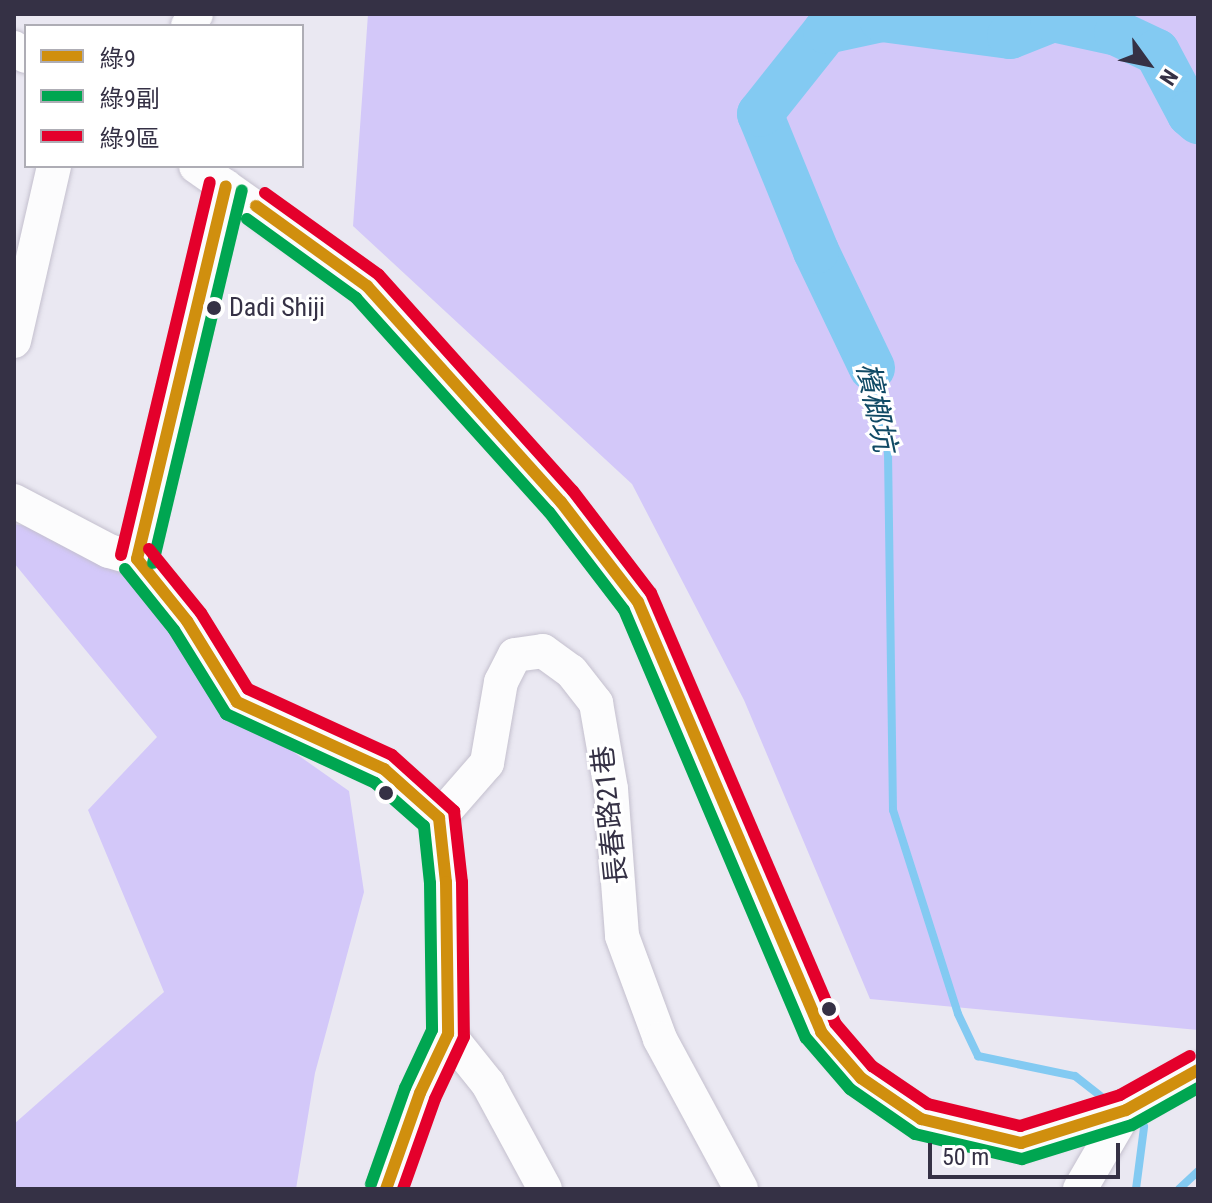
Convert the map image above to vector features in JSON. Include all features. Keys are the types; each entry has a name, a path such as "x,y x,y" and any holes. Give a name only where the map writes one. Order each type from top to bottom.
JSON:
{"street":[{"path":"14,341 54,168"},
{"path":"199,168 367,286 561,502 638,602 821,1032 861,1078 921,1119 1021,1143 1126,1110 1198,1070"},
{"path":"137,559 226,186"},
{"path":"14,501 109,551 137,559 187,621 237,702 384,769 439,818 446,882 448,1034 420,1093 386,1189"},
{"name":"長春路21巷","path":"439,818 487,763 501,682 515,655 543,651 571,671 596,703 611,789 622,936 660,1039 741,1189"},
{"path":"448,1034 488,1084 545,1189"},
{"path":"1080,1189 1126,1110"}],"shaded area":[{"path":"368,14 1198,14 1198,1030 870,999 744,700 632,484 353,226"},
{"path":"14,524 74,534 150,583 228,706 349,791 364,892 315,1073 296,1189 14,1189 14,1124 164,992 88,810 157,737 14,563"}],"waterway":[{"name":"檳榔坑","path":"872,368 816,251 760,114 826,31 882,19 1010,36 1053,19 1117,33 1157,52 1190,114 1198,121"},
{"name":"檳榔坑","path":"872,368 888,453 893,810 958,1014 978,1056 1075,1076 1101,1096"},
{"name":"檳榔坑","path":"1136,1189 1144,1127"},
{"path":"1179,1189 1198,1171"}],"transit line":[{"name":"綠9區","path":"121,555 210,182"},
{"name":"綠9","path":"137,559 226,186"},
{"name":"綠9副","path":"153,563 242,190"},
{"name":"綠9區","path":"265,193 379,275 573,491 651,593 835,1023 872,1066 928,1104 1020,1126 1120,1095 1190,1056"},
{"name":"綠9","path":"256,206 367,286 561,502 638,602 821,1032 861,1078 921,1119 1021,1143 1126,1110 1198,1070"},
{"name":"綠9副","path":"247,219 356,298 549,512 624,610 806,1038 850,1089 915,1134 1022,1159 1132,1125 1198,1088"},
{"name":"綠9區","path":"149,549 201,613 248,689 392,755 454,811 462,882 464,1037 435,1099 403,1189"},
{"name":"綠9","path":"137,559 187,621 237,702 384,769 439,818 446,882 448,1034 420,1093 386,1189"},
{"name":"綠9副","path":"125,569 174,630 226,714 375,783 424,826 430,883 432,1030 405,1088 371,1184"}],"place":[{"name":"Dadi Shiji","path":"214,308"}]}
